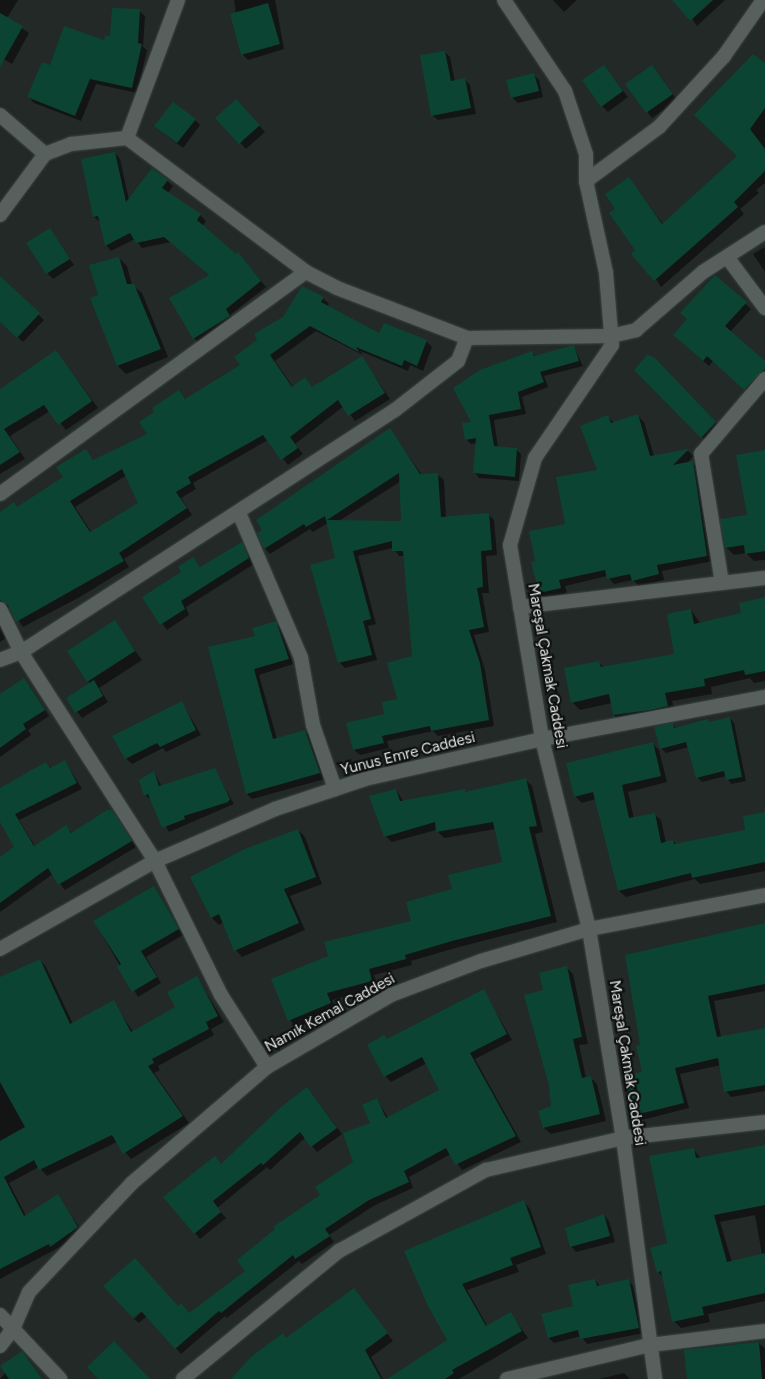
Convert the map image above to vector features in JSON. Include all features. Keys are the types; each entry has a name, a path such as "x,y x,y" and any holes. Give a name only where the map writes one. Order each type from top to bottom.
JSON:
{"street":[{"path":"127,138 144,85 178,0"},
{"name":"Mareşal Çakmak Caddesi","path":"504,0 565,91 586,154 586,181 606,273 612,345 535,458 510,545 542,739 589,929 623,1138 655,1379"},
{"path":"586,181 659,127 724,56 763,0"},
{"path":"0,115 45,154"},
{"path":"0,215 45,154 71,144 127,138 306,272 337,288 467,338 611,336 636,330 703,272 765,232"},
{"path":"727,257 765,308"},
{"path":"0,494 306,272"},
{"path":"0,660 21,652 239,513 403,404 458,361 467,338"},
{"path":"722,583 701,454 765,379"},
{"path":"239,513 301,658 313,725 335,789"},
{"path":"520,607 765,578"},
{"path":"0,609 21,652 155,861 221,995 267,1067"},
{"name":"Yunus Emre Caddesi","path":"0,949 155,861 274,809 365,779 542,739 765,697"},
{"name":"Namık Kemal Caddesi","path":"0,1346 13,1330 29,1292 132,1183 267,1067 391,995 481,961 589,929 765,895"},
{"path":"183,1379 339,1251 486,1170 623,1138 765,1122"},
{"path":"0,1315 60,1379"},
{"path":"507,1379 650,1345 765,1331"}],"building":[{"path":"672,0 713,0 690,21"},
{"path":"268,3 280,44 241,55 230,14"},
{"path":"112,8 140,9 138,43 142,44 132,88 90,79 75,116 27,97 42,62 50,65 64,26 104,40 105,35 110,36"},
{"path":"0,13 23,26 0,67"},
{"path":"445,51 451,81 465,78 471,108 431,116 420,55"},
{"path":"753,54 765,63 765,108 750,129 765,149 765,171 734,202 738,207 654,281 631,254 635,250 609,213 615,209 605,194 629,177 662,224 737,156 694,115"},
{"path":"604,65 623,91 601,107 582,80"},
{"path":"652,65 673,94 646,113 625,84"},
{"path":"534,73 539,91 511,98 506,80"},
{"path":"236,99 260,125 239,144 215,118"},
{"path":"173,102 196,119 177,143 154,126"},
{"path":"115,152 126,202 152,168 168,180 162,188 201,214 197,220 236,254 238,252 261,281 226,309 230,316 193,339 169,298 209,275 164,237 136,243 130,233 105,246 98,216 93,217 81,159"},
{"path":"50,228 70,259 46,274 26,243"},
{"path":"119,257 127,284 134,284 161,349 117,366 90,298 98,295 89,265"},
{"path":"715,275 747,302 725,326 765,361 765,369 744,390 707,356 703,361 673,335 687,319 680,313"},
{"path":"0,276 40,313 17,338 0,322"},
{"path":"302,286 324,297 321,302 379,333 384,323 427,340 417,366 404,360 402,366 356,347 359,352 310,326 270,355 292,387 305,377 312,387 362,356 385,393 348,416 338,400 290,437 298,448 281,460 263,435 188,477 191,483 176,492 187,508 119,553 124,561 16,622 8,605 0,600 0,512 14,502 17,507 63,477 56,467 86,449 93,460 147,434 139,422 154,412 152,408 179,390 185,399 240,365 234,357 257,340 254,334 283,317","holes":["122,469 138,503 90,532 70,501"]},
{"path":"574,345 579,361 540,372 544,382 518,392 521,409 489,415 494,446 517,448 515,477 473,473 476,438 465,440 462,423 471,422 453,388 480,370 532,351 534,356"},
{"path":"56,350 92,401 58,425 44,405 4,429 20,452 0,465 0,389"},
{"path":"647,355 654,357 716,422 701,438 634,370"},
{"path":"638,414 650,456 689,449 673,465 693,461 707,556 657,565 659,574 632,581 630,574 607,579 605,570 559,580 561,588 539,593 531,562 535,561 529,531 565,524 556,477 597,470 580,426 608,415 611,423"},
{"path":"390,428 420,474 438,473 441,517 489,513 492,550 481,551 483,587 477,588 484,627 469,630 480,663 489,720 431,731 430,726 382,736 384,743 353,750 346,723 384,714 382,702 397,699 387,663 412,656 403,551 392,551 392,541 353,551 371,619 363,621 372,655 338,663 310,565 335,558 325,516 306,527 304,524 264,549 257,533 262,530 256,520","holes":["399,473 401,521 327,520"]},
{"path":"765,450 765,551 745,554 744,545 725,548 720,519 747,515 736,455"},
{"path":"242,542 249,558 181,601 185,609 160,625 142,597 181,572 178,567 193,557 200,567"},
{"path":"765,597 765,671 745,675 744,670 704,679 705,686 665,693 668,706 650,710 613,715 609,694 571,703 564,668 599,661 601,667 674,654 667,614 691,609 694,624 741,613 739,603"},
{"path":"115,620 135,651 87,682 67,651"},
{"path":"276,621 289,659 254,669 273,739 305,730 320,773 246,794 208,647 255,636 252,628"},
{"path":"24,678 45,710 23,724 26,729 0,748 0,694"},
{"path":"94,680 103,696 75,713 66,698"},
{"path":"182,701 196,730 160,747 157,743 125,759 112,736"},
{"path":"730,717 742,777 726,780 724,771 696,778 686,742 660,749 654,727 673,723 674,728 708,719 709,722"},
{"path":"653,742 661,776 622,785 629,818 655,813 661,843 673,840 674,844 745,830 743,816 765,812 765,862 692,878 691,873 618,891 593,792 574,797 566,763"},
{"path":"65,760 77,783 15,814 34,846 66,825 71,833 107,810 112,810 132,841 58,885 48,868 0,903 0,857 14,847 0,822 0,788 46,762 50,768"},
{"path":"215,768 230,799 228,802 184,816 185,819 162,828 148,794 144,796 139,780 154,771 159,786"},
{"path":"526,778 537,826 529,827 551,916 452,941 405,955 406,959 369,969 372,981 327,993 331,1003 288,1021 271,979 328,956 324,942 411,921 406,902 452,889 448,875 502,862 493,822 436,832 435,822 384,837 369,796 396,789 400,801 465,789 465,792"},
{"path":"298,829 316,877 284,889 299,923 234,951 219,914 211,918 190,877 247,848"},
{"path":"154,886 179,929 141,951 157,977 132,992 117,967 121,964 93,921"},
{"path":"765,923 765,984 708,996 717,1037 765,1028 765,1085 724,1092 718,1058 675,1068 684,1103 635,1115 625,1076 642,1072 636,1046 640,1045 625,955"},
{"path":"40,959 70,1024 114,1000 131,1032 175,1007 167,992 197,976 218,1016 206,1022 209,1029 152,1059 154,1063 148,1066 183,1116 123,1154 112,1135 39,1170 34,1160 4,1177 24,1216 58,1194 78,1227 50,1247 49,1244 0,1269 0,1141 25,1127 0,1082 0,977"},
{"path":"567,966 582,1037 573,1039 582,1078 591,1076 600,1114 543,1128 538,1111 551,1106 549,1086 524,995 543,990 539,973"},
{"path":"484,989 507,1034 470,1053 516,1136 455,1165 446,1148 404,1171 409,1182 369,1200 325,1229 330,1236 295,1259 293,1255 221,1313 219,1311 175,1349 141,1311 133,1318 103,1286 135,1258 178,1306 181,1303 189,1313 245,1271 237,1260 275,1229 273,1227 320,1195 315,1187 353,1162 343,1133 370,1123 362,1105 377,1098 386,1118 439,1090 422,1057 384,1077 367,1045 384,1035 387,1039"},
{"path":"307,1087 337,1128 311,1147 300,1132 263,1165 261,1163 213,1201 221,1212 194,1234 163,1197 215,1156 221,1164 281,1107"},
{"path":"765,1145 765,1205 714,1215 727,1262 765,1253 765,1293 702,1307 704,1315 672,1322 661,1271 657,1273 650,1248 667,1243 649,1156 694,1148 696,1158"},
{"path":"524,1200 541,1247 510,1258 513,1265 462,1284 486,1326 511,1312 522,1331 452,1370 454,1373 445,1379 387,1379 447,1340 428,1306 404,1251"},
{"path":"604,1214 610,1236 570,1247 565,1228"},
{"path":"595,1279 597,1286 629,1279 639,1328 580,1339 578,1330 548,1338 541,1314 573,1306 568,1285"},
{"path":"354,1288 388,1333 365,1350 381,1379 231,1379 252,1356 283,1333 286,1338"},
{"path":"114,1341 150,1379 98,1379 87,1367"},
{"path":"759,1342 762,1379 687,1379 684,1350"},
{"path":"22,1351 42,1379 9,1379 0,1366"}]}
